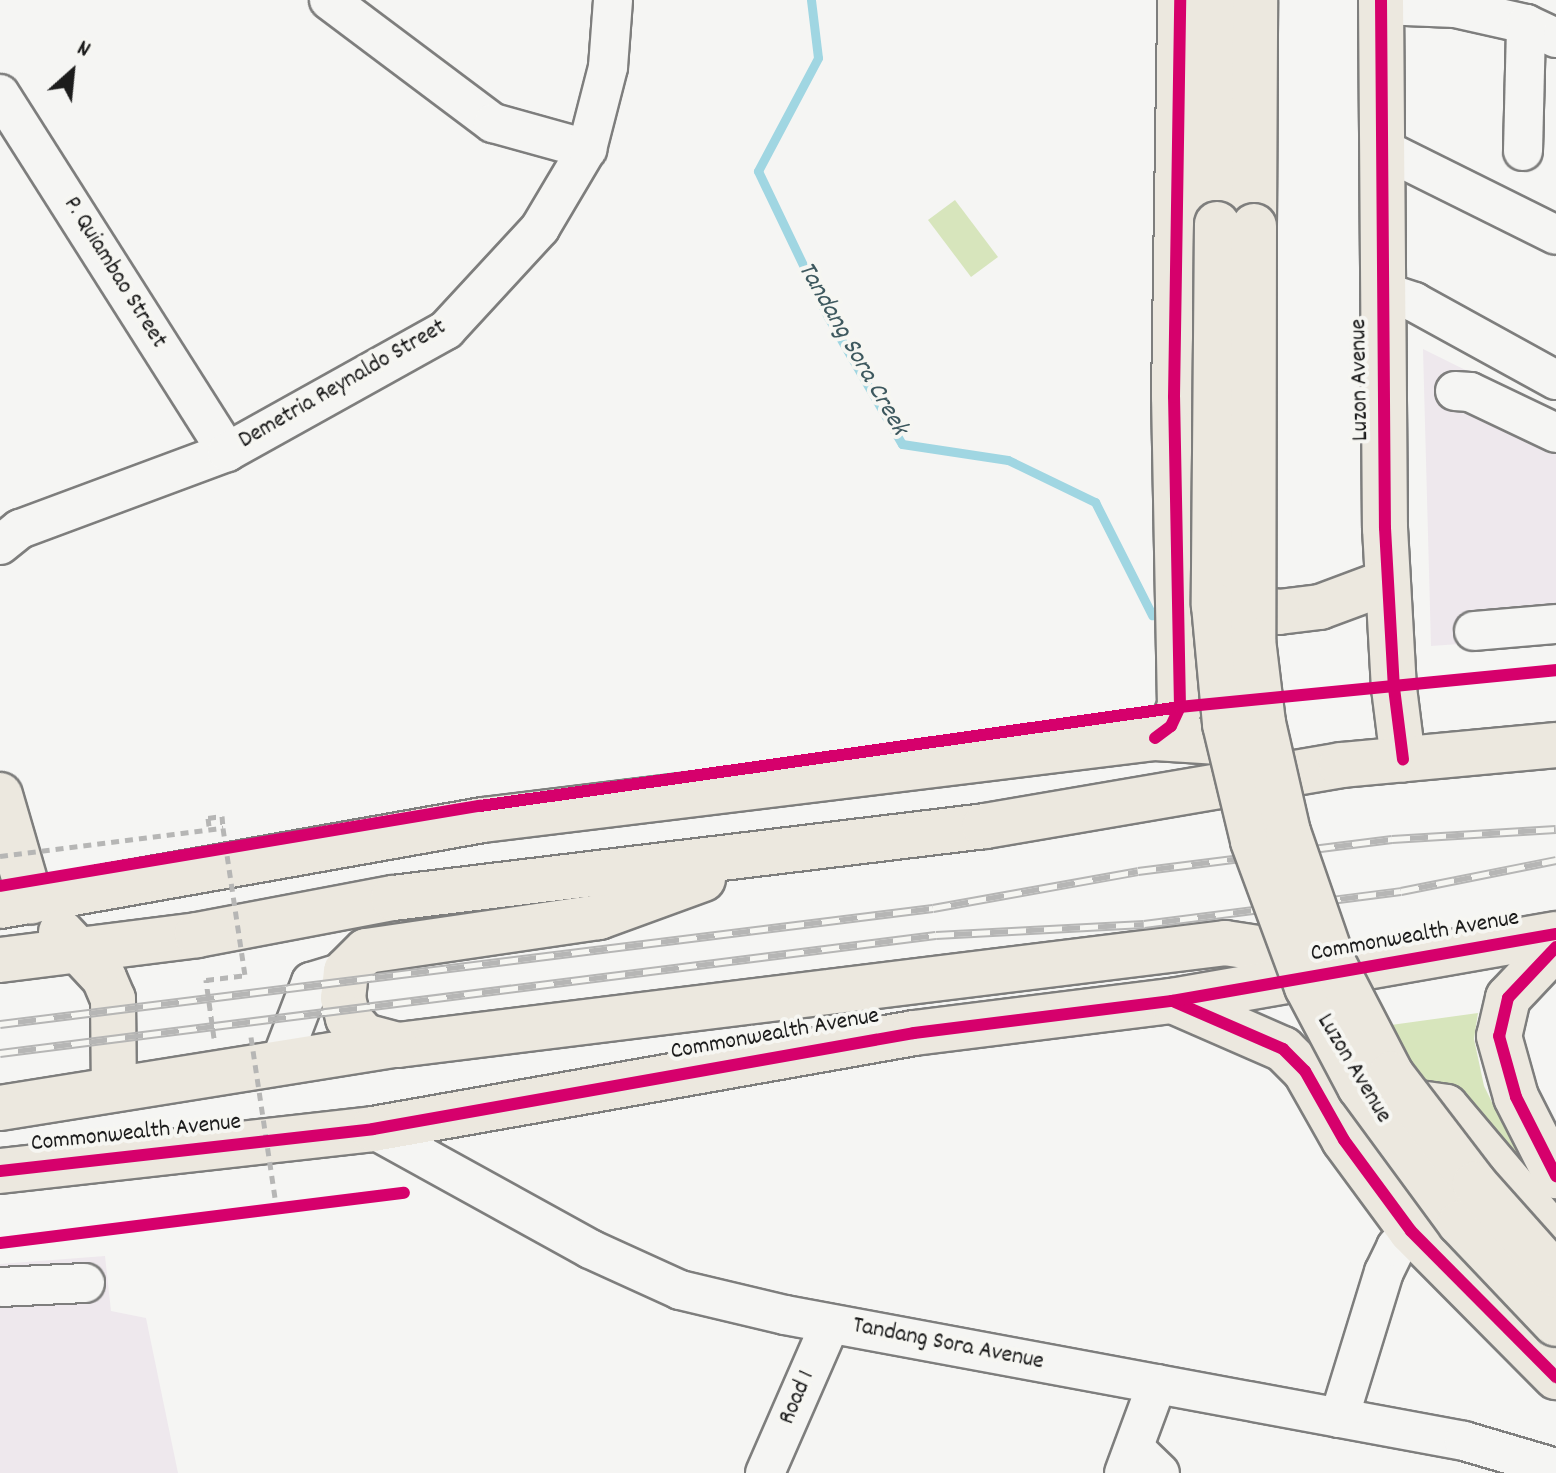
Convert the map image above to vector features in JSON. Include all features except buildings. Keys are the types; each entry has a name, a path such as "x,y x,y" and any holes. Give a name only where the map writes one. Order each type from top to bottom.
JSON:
{"main road":[{"path":"1155,738 1171,726 1180,707 1176,545 1180,0"},
{"name":"Luzon Avenue","path":"1218,0 1235,225 1253,640 1263,723 1288,832 1333,962 1391,1074 1475,1184 1556,1275"},
{"name":"Luzon Avenue","path":"1255,0 1235,225 1214,605 1225,724 1257,854 1307,987 1360,1087 1460,1223 1556,1324"},
{"name":"Luzon Avenue","path":"1381,2 1381,291 1387,582 1403,759"},
{"path":"1176,545 1200,578 1250,607 1279,612 1320,607 1387,582"},
{"path":"16,904 483,820 1155,738 1301,747 1341,765"},
{"path":"90,974 197,935 393,898 769,855 985,826 1341,765 1556,745"},
{"path":"0,795 16,904 90,974 114,1088"},
{"path":"398,1045 370,1039 350,1024 343,998 346,971 356,956 374,949 599,917 769,855"},
{"path":"16,904 393,898"},
{"name":"Commonwealth Avenue","path":"0,1171 373,1129 914,1033 1172,1001 1556,934"},
{"path":"0,960 90,974 128,992 159,955 197,935"},
{"path":"0,1108 114,1088 266,1050 398,1045 1225,943 1379,967"},
{"path":"1556,947 1508,998 1499,1036 1516,1097 1556,1176"},
{"path":"1172,1001 1283,1049 1305,1071 1382,1194 1411,1231 1556,1377"},
{"path":"1382,1194 1379,1151 1385,1132 1410,1106 1436,1104 1455,1117 1556,1237"}],"street":[{"path":"329,0 493,123 587,149"},
{"name":"Demetria Reynaldo Street","path":"7,533 227,452 446,330 540,228 587,149 608,67 613,0"},
{"path":"1381,2 1455,8 1541,31 1523,151"},
{"name":"P. Quiambao Street","path":"0,94 227,452"},
{"path":"1381,148 1556,235"},
{"path":"1381,291 1426,308 1556,380"},
{"path":"1455,391 1470,392 1556,433"},
{"path":"1474,631 1556,624"},
{"path":"266,1050 311,982 346,971"},
{"name":"Tandang Sora Avenue","path":"373,1129 646,1276 721,1301 1339,1418 1457,1457 1556,1468"},
{"path":"1339,1418 1384,1272 1396,1247 1411,1231"},
{"path":"0,1287 85,1283"},
{"name":"Road 1","path":"765,1473 830,1324"},
{"path":"1139,1465 1157,1384"}],"path":[{"path":"209,826 208,818 222,816 245,975 206,980 214,1042"},
{"path":"0,856 223,828"},
{"path":"214,850 245,845"},
{"path":"223,1215 276,1205 266,1050"}],"shaded area":[{"path":"1423,349 1556,415 1556,637 1431,646"},
{"path":"105,1256 111,1311 146,1318 178,1473 0,1473 0,1264"}],"green space":[{"path":"955,200 998,257 971,277 928,220"},
{"path":"1478,1013 1474,1039 1484,1086 1530,1179 1369,1125 1364,1136 1304,1037"}],"waterway":[{"name":"Tandang Sora Creek","path":"811,0 818,58 758,171 828,317 902,444 1008,460 1095,502 1152,615"}],"railway":[{"path":"0,1024 933,908 1138,871 1392,839 1556,829"},
{"path":"0,1053 936,935 1144,924 1401,891 1556,860"}],"cycle path":[{"path":"1155,738 1171,726 1180,707 1174,397 1180,0"},
{"path":"1381,0 1385,528 1394,688 1403,759"},
{"path":"0,886 480,806 1180,707 1556,670"},
{"path":"0,1171 373,1129 914,1033 1172,1001 1556,934"},
{"path":"1556,947 1508,998 1499,1036 1516,1097 1556,1176"},
{"path":"1175,1002 1283,1049 1305,1071 1344,1140 1411,1231 1556,1377"},
{"path":"0,1243 404,1193"}]}
